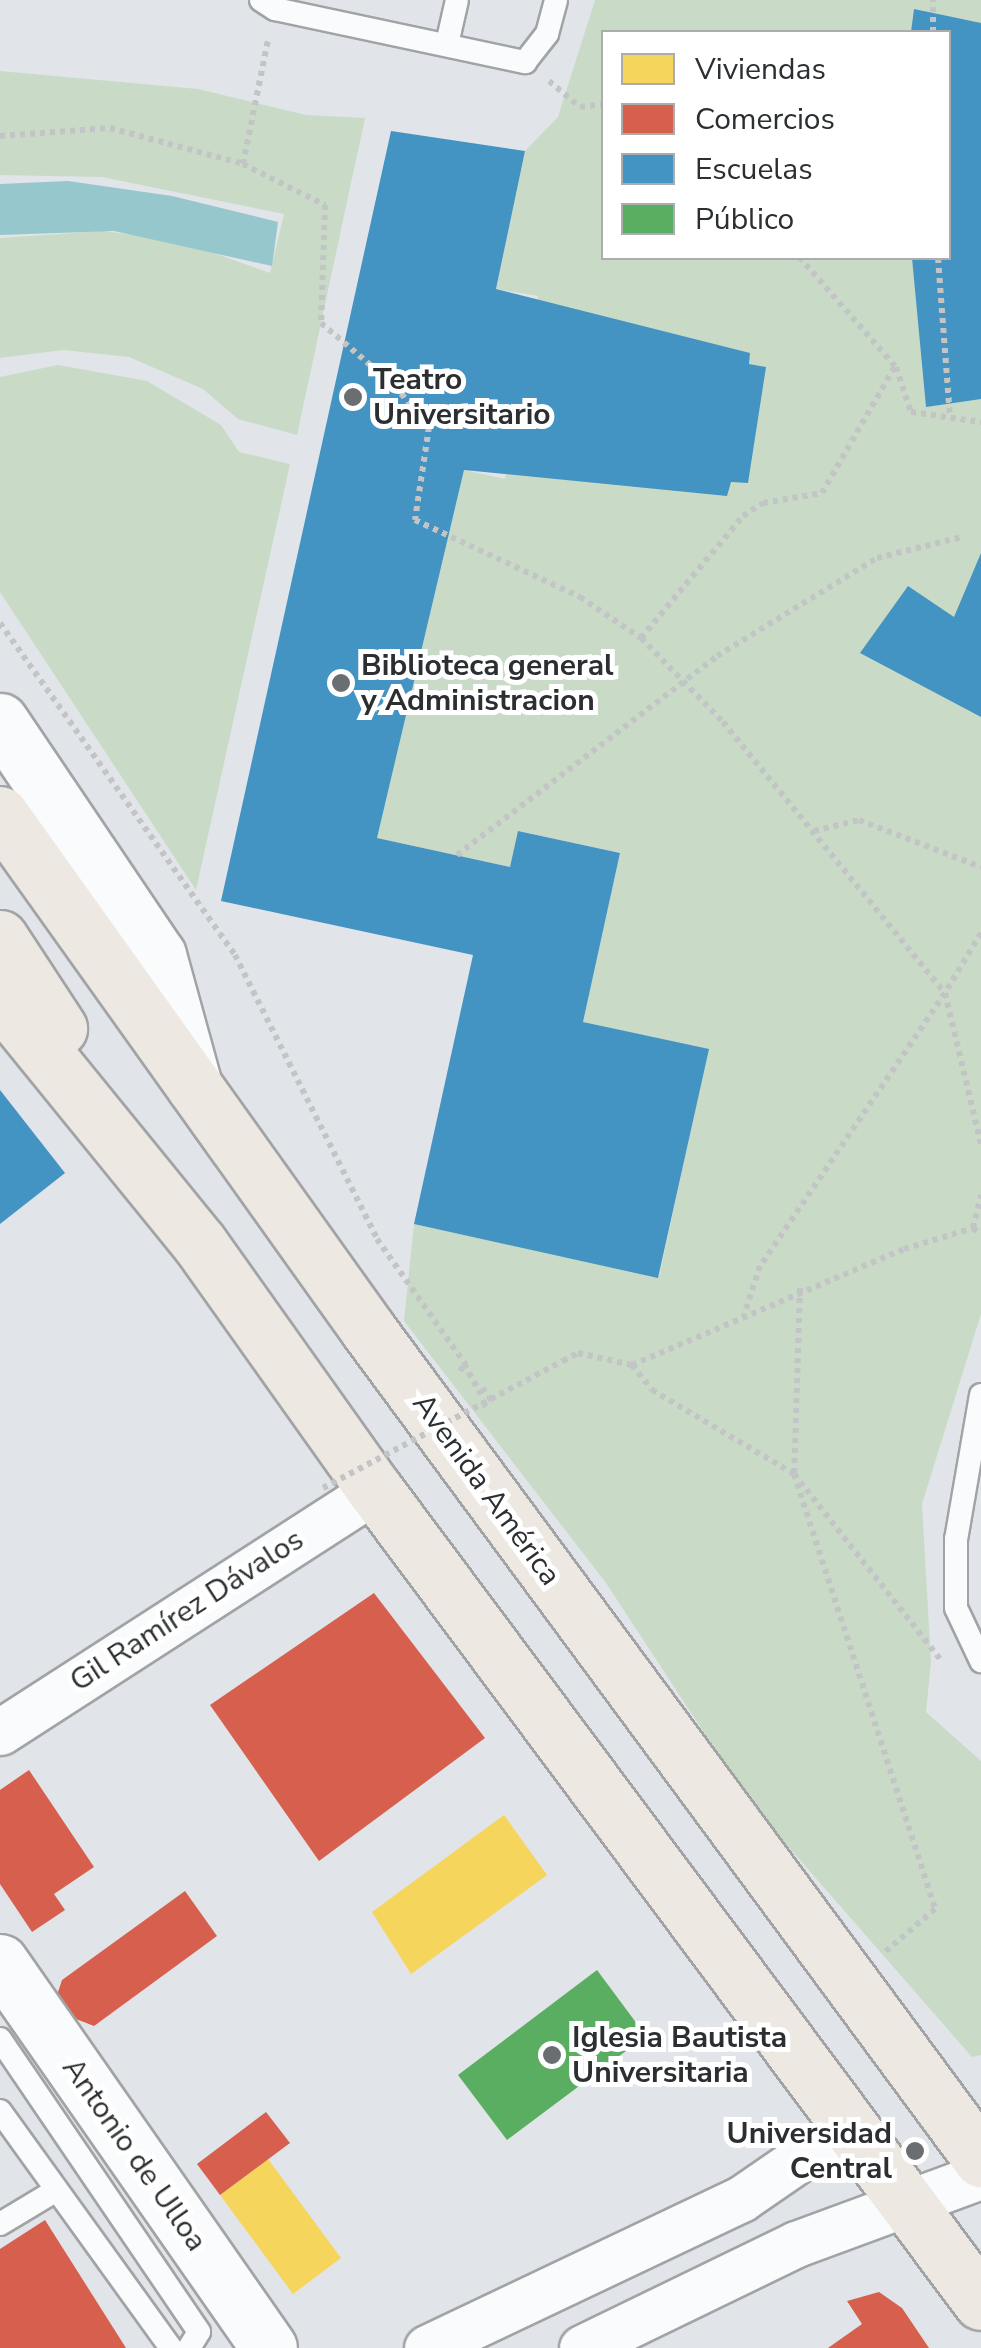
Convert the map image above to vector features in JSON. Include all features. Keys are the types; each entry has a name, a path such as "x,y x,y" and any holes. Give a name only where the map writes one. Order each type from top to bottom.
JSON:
{"main road":[{"name":"Avenida América","path":"0,814 194,1086 981,2159"},
{"path":"0,938 200,1244 349,1489 910,2201 981,2302"},
{"path":"0,998 200,1244"}],"street":[{"path":"0,721 158,955 194,1086"},
{"name":"Gil Ramírez Dávalos","path":"0,1732 349,1489"},
{"name":"Antonio de Ulloa","path":"0,1962 269,2348"},
{"path":"427,2348 741,2199 850,2124"},
{"path":"582,2348 796,2244 981,2176"}],"lane":[{"path":"446,44 457,0"},
{"path":"268,5 333,9 446,44 525,62 547,34 556,0"},
{"path":"981,1394 956,1539 956,1608 981,1661"},
{"path":"0,2039 199,2332 189,2348"},
{"path":"0,2111 54,2191 171,2348"},
{"path":"0,2224 54,2191"}],"path":[{"path":"933,0 933,30"},
{"path":"243,164 268,5"},
{"path":"525,62 580,107 601,104"},
{"path":"0,136 110,128 243,164 325,206 321,323 394,386 428,427 416,520 580,597 641,638 682,679 814,831 945,994 981,1144"},
{"path":"802,260 895,366 910,412 981,422"},
{"path":"938,260 950,418"},
{"path":"641,638 744,516 763,503 822,493 895,366"},
{"path":"457,855 682,679 877,558 962,537"},
{"path":"0,624 235,955 377,1239 491,1400 480,1407"},
{"path":"814,831 859,820 981,867"},
{"path":"744,1315 760,1266 945,994 981,932"},
{"path":"973,1228 981,1194"},
{"path":"973,1228 981,1234"},
{"path":"349,1489 578,1353 632,1365 800,1288 973,1228"},
{"path":"800,1288 794,1474 936,1909 880,1956"},
{"path":"632,1365 652,1390 794,1474 948,1670"}],"green space":[{"path":"595,0 981,0 981,1314 922,1504 931,1662 926,1712 981,1761 981,2055 972,2057 751,1804 606,1583 404,1321 414,1224 659,1277 708,1050 583,1022 620,853 519,831 510,867 377,838 464,470 505,479 538,296 496,289 525,151 558,117"},
{"path":"0,71 198,89 306,115 365,118 297,435 238,419 203,389 129,357 63,350 0,358 0,238 103,231 180,241 270,273 284,214 102,177 0,175"},
{"path":"58,365 147,381 221,425 239,452 290,464 196,890 0,592 0,377"}],"water":[{"path":"68,181 172,196 278,222 272,266 114,231 0,235 0,184"}],"building: Viviendas":[{"path":"504,1815 547,1875 411,1974 372,1912"},
{"path":"268,2159 341,2258 293,2294 220,2195"}],"building: Comercios":[{"path":"374,1593 485,1738 319,1861 210,1705"},
{"path":"29,1770 94,1867 54,1894 65,1910 32,1932 0,1884 0,1790"},
{"path":"185,1891 217,1936 94,2026 76,2019 57,1995 62,1980"},
{"path":"266,2112 290,2143 220,2195 197,2164"},
{"path":"45,2220 126,2348 0,2348 0,2249"},
{"path":"879,2292 902,2308 929,2348 828,2348 862,2324 847,2301"}],"building: Escuelas":[{"path":"914,9 981,23 981,399 926,407 912,260 951,260 951,30 911,30"},
{"name":"Biblioteca general y Administracion","path":"391,131 525,151 496,289 750,353 749,364 766,367 748,483 731,482 727,496 464,470 377,838 510,867 518,831 620,853 583,1022 709,1049 658,1278 414,1224 473,955 221,901"},
{"path":"981,553 981,717 860,653 908,586 954,617"},
{"path":"0,1090 65,1173 0,1224"}],"building: Público":[{"name":"Iglesia Bautista Universitaria","path":"597,1970 646,2036 507,2140 458,2075"}],"place":[{"name":"Teatro Universitario","path":"353,397"},
{"name":"Biblioteca general y Administracion","path":"341,683"},
{"name":"Iglesia Bautista Universitaria","path":"552,2055"},
{"name":"Universidad Central","path":"915,2151"}]}
